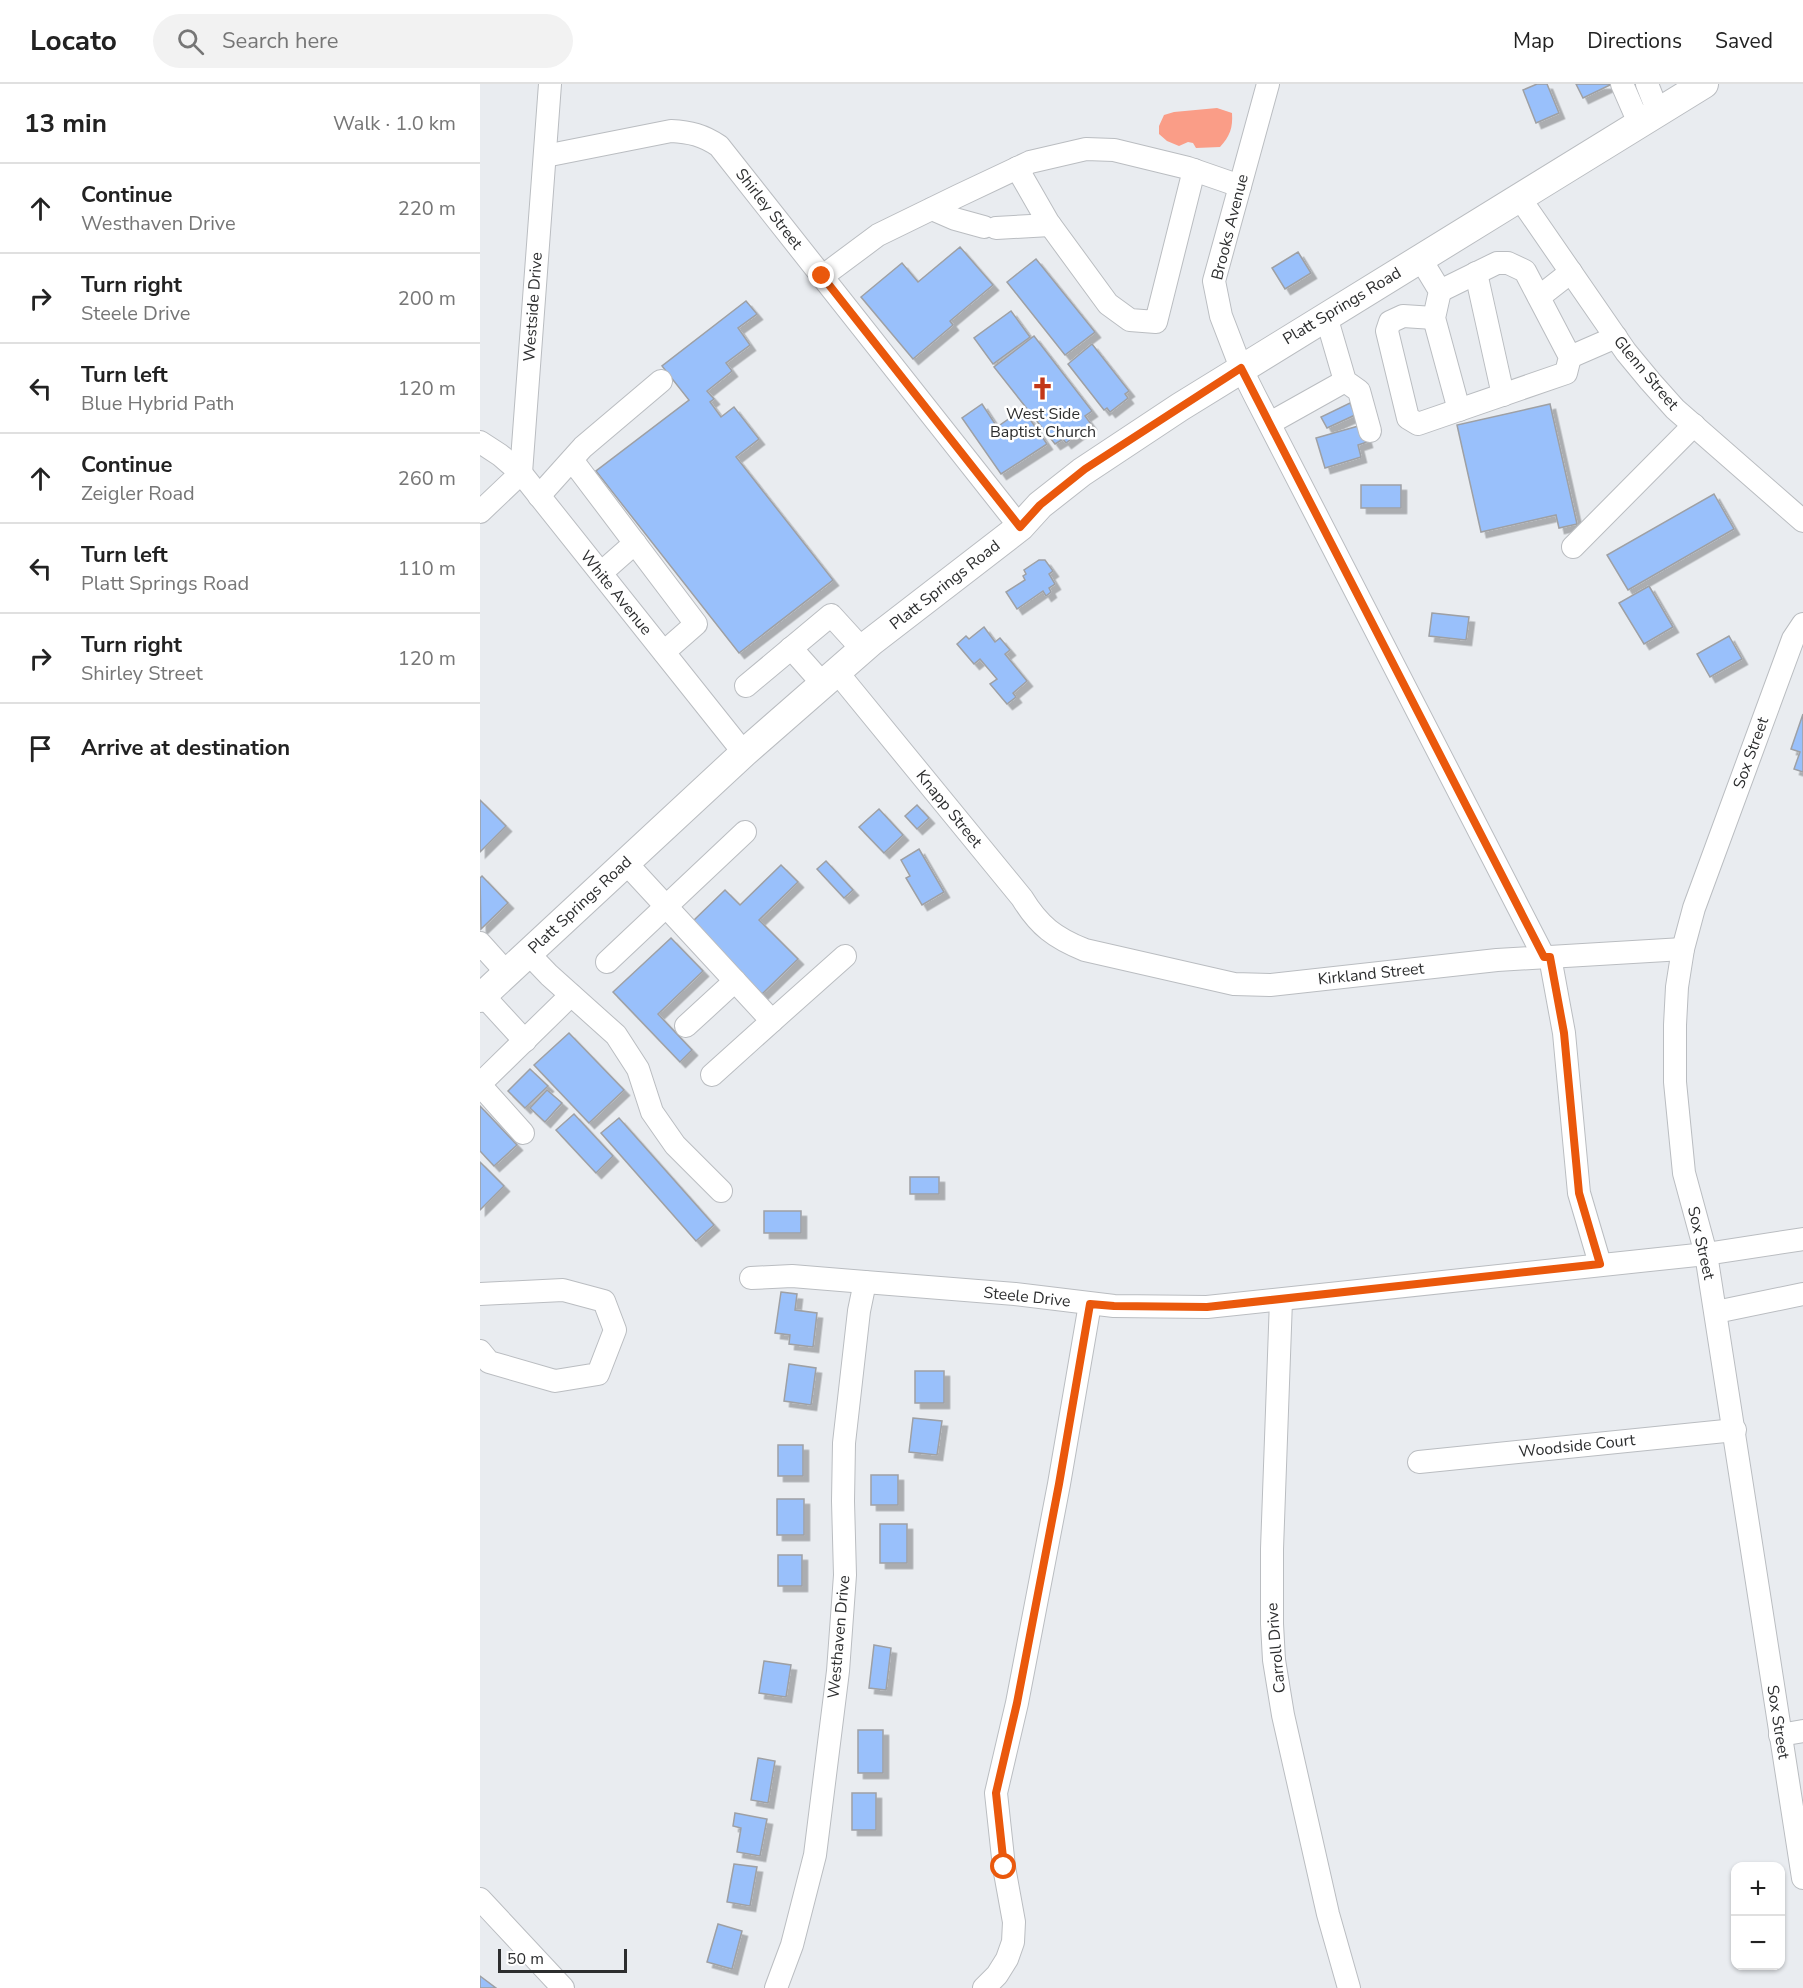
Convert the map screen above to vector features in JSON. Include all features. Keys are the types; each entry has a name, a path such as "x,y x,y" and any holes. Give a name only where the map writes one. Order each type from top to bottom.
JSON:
{"main road":[{"name":"Platt Springs Road","path":"481,995 744,753 862,649 1020,527 1040,505 1085,469 1241,368 1704,84"}],"street":[{"name":"Westside Drive","path":"521,473 550,84"},
{"name":"Brooks Avenue","path":"1268,84 1214,281 1221,316 1241,368 1547,957 1564,1033 1579,1193 1600,1264"},
{"path":"1623,84 1649,118"},
{"path":"1647,84 1649,118"},
{"name":"Shirley Street","path":"545,156 671,131 687,131 705,137 719,146 1020,527"},
{"path":"822,276 878,235 1017,168 1030,162 1086,149 1114,150 1194,170 1240,186"},
{"path":"1017,168 1050,225 1108,304 1130,320 1156,322 1194,170"},
{"name":"Glenn Street","path":"1519,198 1616,337 1650,381 1675,409 1803,522"},
{"path":"932,209 955,219 990,228 1050,225"},
{"path":"1420,258 1440,291 1434,318 1459,410"},
{"path":"1434,318 1403,316 1390,322 1387,331 1408,418 1418,424 1566,373 1570,357 1525,271 1508,263 1497,263 1440,291"},
{"path":"1539,297 1571,272"},
{"path":"1476,273 1503,395"},
{"path":"1326,316 1345,381 1359,391 1370,432"},
{"path":"1570,357 1616,337"},
{"path":"539,496 583,447 661,381"},
{"path":"1270,423 1345,381"},
{"path":"1574,547 1694,425"},
{"name":"White Avenue","path":"480,442 500,454 521,473 744,753"},
{"path":"572,460 696,624 664,652"},
{"path":"480,512 521,473"},
{"path":"601,573 635,543"},
{"path":"746,686 831,615 862,649"},
{"name":"Sox Street","path":"1803,624 1793,639 1694,908 1683,949 1675,1024 1675,1082 1684,1173 1706,1254 1716,1312 1780,1735 1795,1782 1803,1878"},
{"name":"Knapp Street","path":"791,648 830,678 1022,898 1044,928 1064,942"},
{"path":"607,962 745,832"},
{"path":"626,863 772,1021"},
{"name":"Kirkland Street","path":"1064,942 1123,960 1234,984 1253,985 1497,960 1683,949"},
{"path":"480,943 507,973"},
{"path":"528,953 616,1035 638,1069 652,1112 675,1145 721,1191"},
{"path":"712,1075 845,956"},
{"path":"686,1026 735,981"},
{"path":"481,995 525,1041"},
{"path":"523,1133 480,1085 571,995"},
{"name":"Steele Drive","path":"751,1278 792,1276 1015,1294 1114,1306 1207,1307 1706,1254 1803,1239"},
{"name":"Westhaven Drive","path":"776,1988 798,1923 815,1855 838,1671 845,1575 844,1443 859,1311 865,1282"},
{"path":"480,1294 563,1290 604,1301 615,1330 598,1374 555,1381 489,1362 480,1352"},
{"path":"1716,1312 1803,1294"},
{"name":"Carroll Drive","path":"1281,1300 1272,1549 1274,1660 1283,1715 1323,1892 1349,1988"},
{"path":"984,1988 997,1975 1007,1959 1013,1942 1014,1922 1004,1867 996,1793 1017,1703 1059,1484 1090,1304"},
{"name":"Woodside Court","path":"1419,1462 1735,1430"},
{"path":"1780,1735 1803,1731"},
{"path":"480,1899 563,1988"}],"shaded area":[{"path":"1217,108 1232,113 1230,132 1220,147 1196,148 1193,143 1188,142 1179,146 1167,141 1159,134 1159,126 1164,115"}],"building":[{"path":"1537,84 1547,84 1559,113 1536,123 1523,90"},
{"path":"1576,84 1612,84 1583,98"},
{"path":"960,247 993,285 950,321 953,325 913,359 861,297 902,263 918,282"},
{"path":"1298,252 1311,273 1285,289 1272,268"},
{"path":"1036,259 1095,332 1065,355 1007,282"},
{"path":"746,301 757,314 738,328 750,345 726,363 732,371 707,391 714,399 710,402 721,417 734,407 759,439 736,457 833,580 739,653 596,471 689,400 662,366"},
{"path":"1011,311 1030,337 993,364 974,338"},
{"name":"West Side Baptist Church","path":"1034,336 1092,411 1085,416 1091,424 1066,443 1063,439 1055,444 994,367"},
{"path":"1092,344 1129,391 1125,394 1128,398 1110,412 1107,408 1104,410 1068,364"},
{"path":"1350,403 1355,415 1327,428 1321,417"},
{"path":"982,404 997,427 1023,409 1047,444 1001,474 962,418"},
{"path":"1550,404 1577,524 1559,528 1556,515 1481,532 1457,425"},
{"path":"1362,425 1367,442 1358,445 1361,457 1325,468 1316,438"},
{"path":"1361,485 1401,485 1401,508 1361,508"},
{"path":"1714,494 1734,529 1628,590 1607,555"},
{"path":"1039,560 1045,560 1053,571 1049,574 1055,584 1049,588 1051,592 1046,596 1043,591 1017,609 1006,592 1025,580 1024,570"},
{"path":"1649,586 1673,627 1644,644 1619,603"},
{"path":"1432,613 1469,617 1466,640 1429,636"},
{"path":"984,627 995,642 1000,638 1010,650 1005,654 1027,681 1013,693 1016,697 1007,704 990,684 997,679 980,659 974,664 957,644 966,636 969,639"},
{"path":"1729,636 1742,659 1710,677 1697,654"},
{"path":"1803,714 1803,772 1794,769 1800,752 1791,749"},
{"path":"480,800 506,826 480,852"},
{"path":"917,805 929,818 917,829 905,816"},
{"path":"879,809 903,835 884,853 859,827"},
{"path":"919,849 944,892 922,905 906,878 910,876 901,860"},
{"path":"826,861 853,890 844,898 817,869"},
{"path":"781,865 798,882 759,920 798,959 762,994 691,923 725,890 740,905"},
{"path":"482,876 508,903 481,929 480,878"},
{"path":"671,938 703,971 658,1014 692,1050 680,1062 613,992"},
{"path":"569,1033 624,1090 589,1123 534,1065"},
{"path":"530,1069 548,1086 525,1108 508,1091"},
{"path":"547,1090 562,1103 545,1122 530,1108"},
{"path":"480,1106 517,1145 494,1166 480,1151"},
{"path":"574,1114 613,1156 596,1173 556,1130"},
{"path":"619,1118 714,1225 696,1241 601,1133"},
{"path":"480,1162 504,1186 480,1210"},
{"path":"910,1177 939,1177 939,1194 910,1194"},
{"path":"764,1211 801,1211 801,1233 764,1233"},
{"path":"781,1292 797,1294 795,1310 817,1313 813,1347 789,1344 790,1335 775,1333"},
{"path":"789,1364 816,1368 811,1405 784,1401"},
{"path":"915,1371 944,1371 944,1403 915,1403"},
{"path":"913,1418 942,1421 937,1455 909,1452"},
{"path":"778,1445 803,1445 803,1476 778,1476"},
{"path":"871,1475 898,1475 898,1505 871,1505"},
{"path":"777,1499 804,1499 804,1535 777,1535"},
{"path":"880,1524 907,1524 907,1563 880,1563"},
{"path":"778,1555 802,1555 802,1586 778,1586"},
{"path":"874,1645 891,1648 886,1690 869,1688"},
{"path":"764,1661 791,1665 786,1697 759,1693"},
{"path":"858,1730 883,1730 883,1773 858,1773"},
{"path":"758,1758 775,1761 768,1803 751,1800"},
{"path":"852,1793 876,1793 876,1830 852,1830"},
{"path":"735,1813 767,1819 760,1856 737,1852 741,1828 733,1826"},
{"path":"734,1864 757,1867 750,1906 727,1902"},
{"path":"718,1924 742,1931 732,1969 707,1962"},
{"path":"480,1976 496,1988 480,1988"}],"place":[{"name":"West Side Baptist Church","path":"1043,389"}],"route":[{"path":"822,276 1020,527 1040,505 1085,469 1241,368 1544,957 1550,957 1564,1033 1579,1193 1600,1264 1207,1307 1090,1304 1059,1484 1017,1703 996,1793 1004,1867"}]}
